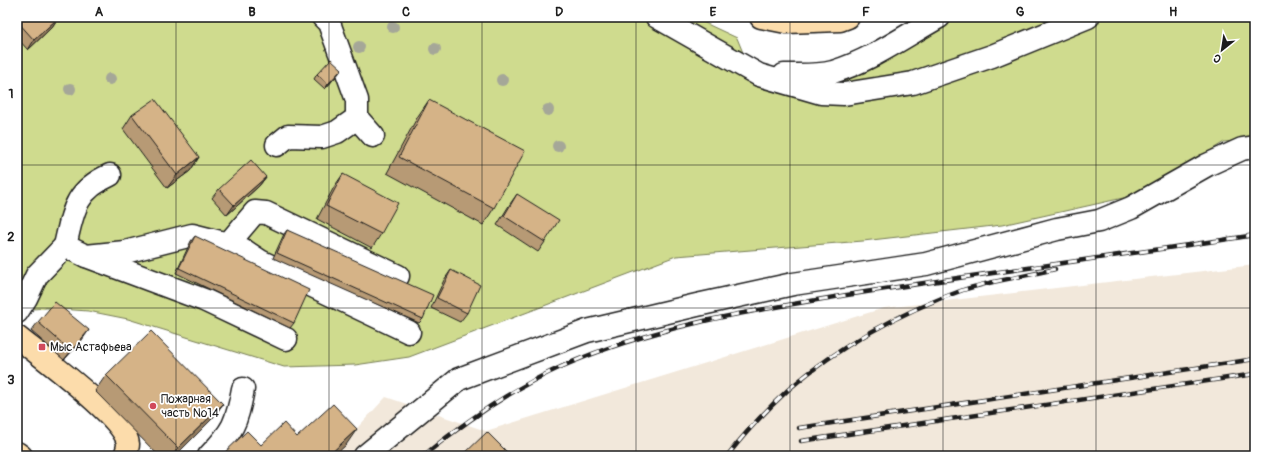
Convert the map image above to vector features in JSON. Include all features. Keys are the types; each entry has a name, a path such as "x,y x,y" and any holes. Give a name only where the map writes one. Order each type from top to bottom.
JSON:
{"main road":[{"path":"761,17 786,22 840,20 848,17"},
{"path":"17,337 99,403 124,434 128,445 125,456"},
{"path":"17,453 20,456"}],"lane":[{"path":"323,17 329,23 357,100 357,118 373,136"},
{"path":"657,17 759,75 821,93 836,94 913,83 992,56 1088,17"},
{"path":"759,75 810,75 833,72 869,56 939,17"},
{"path":"277,145 288,136 322,137 337,132 357,118"},
{"path":"364,456 459,379 587,331 793,284 926,264 1057,229 1098,221 1131,208 1207,165 1242,149 1255,148"},
{"path":"17,312 26,298 37,275 65,246 76,203 86,189 110,175"},
{"path":"228,244 255,212 266,213 398,276"},
{"path":"86,256 125,252 192,235 242,249 260,261 409,332"},
{"path":"65,246 86,256 204,300 286,339"},
{"path":"209,456 231,432 239,412 244,389"}],"shaded area":[{"path":"1255,265 1255,456 331,456 386,397 486,431 884,308"}],"green space":[{"path":"17,17 692,17 737,38 755,82 844,58 924,17 1255,17 1255,139 1224,142 1141,194 1002,225 863,241 676,256 409,357 355,365 284,367 128,319 88,311 47,308 17,310"}],"building":[{"path":"17,17 58,18 34,40 17,21"},
{"path":"331,59 342,69 328,84 317,74"},
{"path":"155,99 199,157 177,175 132,115"},
{"path":"429,100 525,151 494,208 399,157"},
{"path":"251,160 266,177 234,205 219,189"},
{"path":"343,174 398,203 381,234 326,206"},
{"path":"517,194 559,220 545,242 504,216"},
{"path":"287,230 433,295 423,319 277,253"},
{"path":"195,236 309,290 294,323 179,268"},
{"path":"451,270 480,285 467,313 437,298"},
{"path":"55,302 89,330 71,351 38,322"},
{"name":"Пожарная часть №14","path":"151,331 223,404 178,448 106,375"},
{"path":"333,404 357,429 328,456 221,456 247,431 261,445 284,423 297,437"},
{"path":"487,432 511,456 462,456"}],"railway":[{"path":"423,456 472,418 507,395 544,375 597,352 667,330 738,314 847,295 1255,235"},
{"path":"727,456 756,421 789,389 829,358 872,332 917,309 963,290 1055,269"},
{"path":"799,428 1255,359"},
{"path":"801,441 1255,374"}],"place":[{"name":"Мыс Астафьева","path":"42,347"},
{"name":"Пожарная часть №14","path":"153,406"}]}
